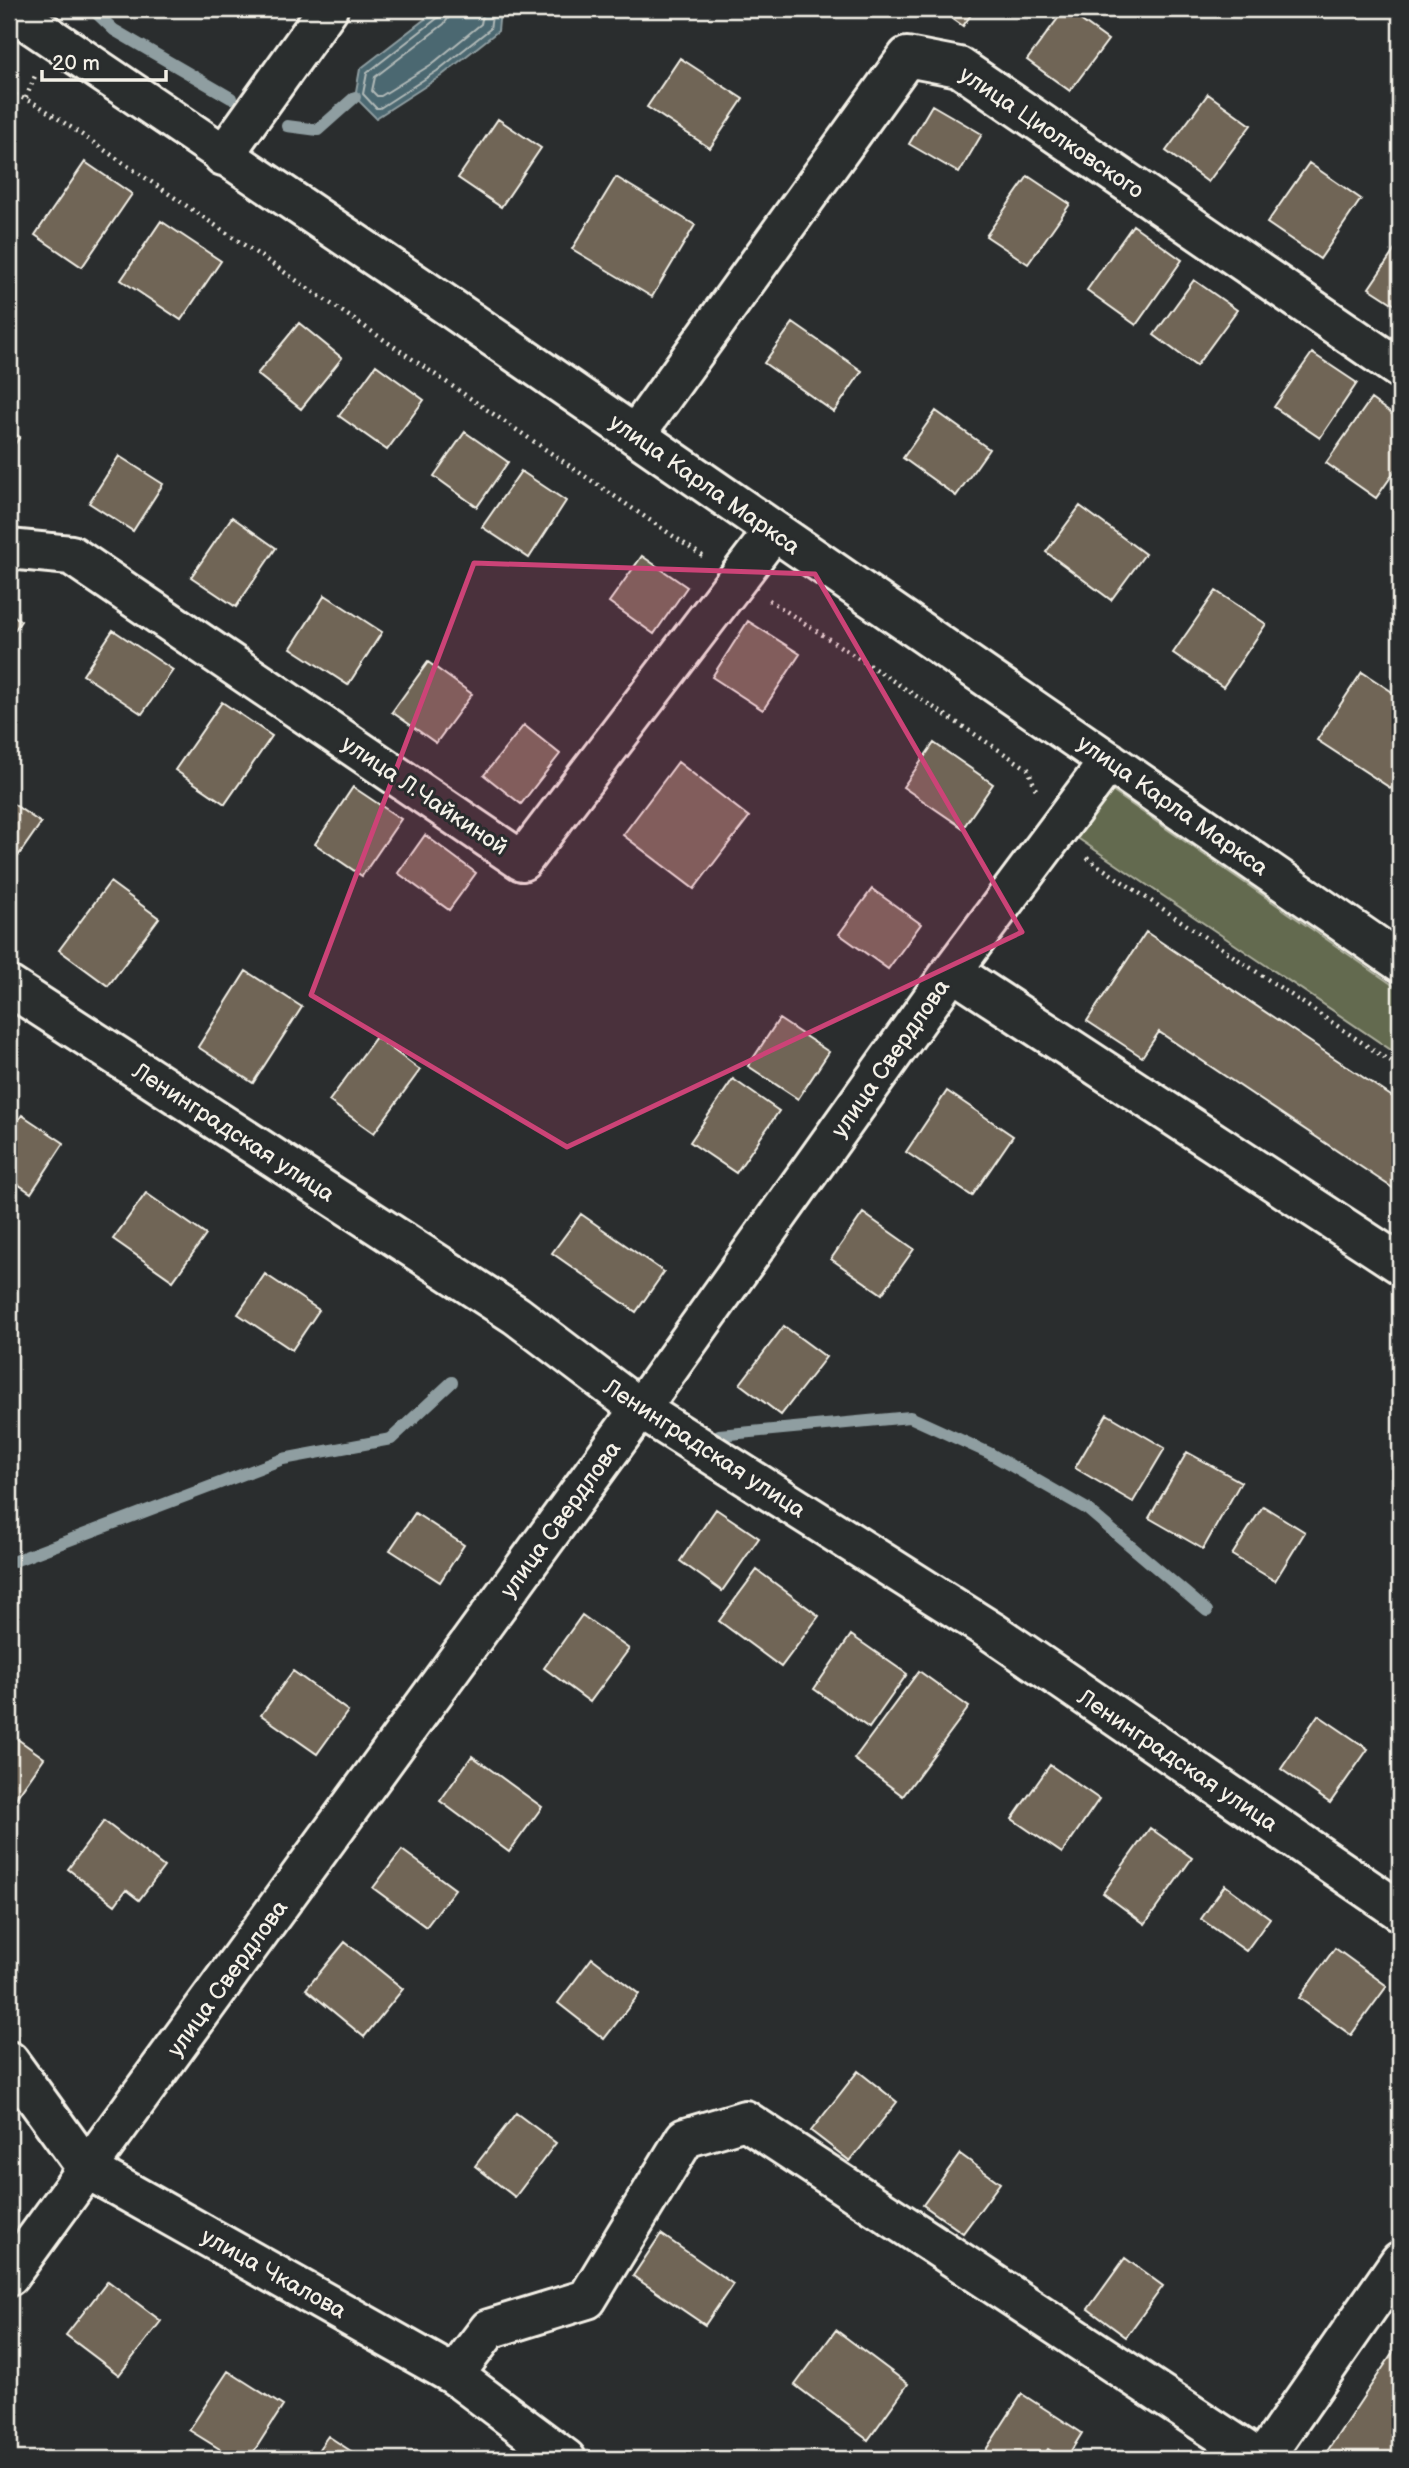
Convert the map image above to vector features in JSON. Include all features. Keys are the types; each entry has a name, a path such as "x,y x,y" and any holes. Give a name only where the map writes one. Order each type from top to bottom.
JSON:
{"street":[{"name":"улица Карла Маркса","path":"9,9 635,435 1400,962"},
{"path":"223,156 328,9"},
{"name":"улица Циолковского","path":"635,435 907,57 959,67 1400,369"},
{"name":"улица Л.Чайкиной","path":"9,549 71,555 522,861 773,532"},
{"name":"улица Свердлова","path":"9,2276 640,1409 952,971 1109,761"},
{"path":"952,971 1400,1264"},
{"name":"Ленинградская улица","path":"9,986 516,1315 640,1409 991,1631 1400,1912"},
{"name":"улица Чкалова","path":"9,2061 88,2169 454,2375 566,2459"},
{"path":"454,2375 489,2329 587,2299 685,2138 745,2120 1261,2459 1400,2261"}],"path":[{"path":"9,92 38,105 737,579 1028,769 1054,836 1400,1068"}],"highlighted area":[{"path":"474,563 815,574 1022,932 567,1147 311,995"}],"green space":[{"path":"1112,791 1400,990 1400,1056 1076,837"}],"water":[{"path":"438,9 500,9 498,31 441,76 376,118 355,97 360,69"}],"building":[{"path":"939,9 975,9 963,26"},
{"path":"1065,9 1108,40 1070,91 1027,60"},
{"path":"680,58 743,99 710,148 647,107"},
{"path":"1208,94 1251,125 1208,182 1166,151"},
{"path":"932,105 982,134 959,173 909,144"},
{"path":"498,119 541,148 501,207 458,178"},
{"path":"85,162 132,194 82,267 35,235"},
{"path":"1309,163 1361,199 1320,259 1267,223"},
{"path":"1028,176 1070,204 1028,264 986,236"},
{"path":"616,177 695,225 652,297 572,249"},
{"path":"161,221 221,261 181,320 121,280"},
{"path":"1133,225 1182,260 1136,325 1087,290"},
{"path":"1400,242 1400,308 1369,288"},
{"path":"1194,280 1237,310 1196,366 1154,335"},
{"path":"299,323 342,358 301,409 257,374"},
{"path":"793,323 862,371 834,412 764,363"},
{"path":"1312,353 1357,383 1320,438 1274,407"},
{"path":"376,365 424,400 387,450 339,416"},
{"path":"1371,399 1400,420 1400,464 1376,498 1326,463"},
{"path":"936,411 989,449 956,496 903,458"},
{"path":"9,430 20,437 9,452"},
{"path":"465,432 508,462 477,507 434,476"},
{"path":"119,456 163,484 133,531 89,503"},
{"path":"521,471 566,501 529,558 482,527"},
{"path":"1080,506 1145,554 1111,600 1046,552"},
{"path":"232,517 276,548 236,607 191,577"},
{"path":"642,556 687,587 654,634 609,602"},
{"path":"1216,591 1266,624 1223,687 1173,653"},
{"path":"325,595 382,632 348,685 291,648"},
{"path":"9,612 21,621 9,638"},
{"path":"748,621 800,654 763,710 712,677"},
{"path":"113,630 173,670 142,714 83,675"},
{"path":"428,662 472,694 436,743 392,712"},
{"path":"1362,672 1400,697 1400,783 1395,791 1317,740"},
{"path":"222,702 272,736 225,804 175,770"},
{"path":"524,725 560,754 521,804 484,775"},
{"path":"934,743 993,784 963,828 903,787"},
{"path":"678,762 749,817 694,889 623,835"},
{"path":"353,787 401,819 362,876 315,844"},
{"path":"9,801 41,823 9,869"},
{"path":"425,835 476,873 449,910 398,873"},
{"path":"110,882 159,918 108,986 59,950"},
{"path":"872,889 921,924 888,969 839,934"},
{"path":"1146,932 1400,1102 1400,1193 1159,1032 1142,1057 1087,1021"},
{"path":"246,971 302,1007 253,1083 198,1047"},
{"path":"779,1019 829,1052 798,1099 748,1066"},
{"path":"376,1037 420,1070 374,1133 329,1101"},
{"path":"733,1079 779,1111 736,1173 690,1142"},
{"path":"947,1091 1013,1136 972,1196 906,1152"},
{"path":"22,1115 64,1143 31,1193 9,1178 9,1134"},
{"path":"146,1193 206,1235 173,1281 113,1239"},
{"path":"863,1213 914,1249 882,1294 831,1259"},
{"path":"581,1214 664,1272 636,1312 552,1253"},
{"path":"265,1274 319,1310 292,1350 238,1314"},
{"path":"784,1326 826,1357 781,1415 740,1384"},
{"path":"1107,1414 1165,1448 1133,1502 1075,1468"},
{"path":"1187,1452 1241,1482 1203,1549 1149,1518"},
{"path":"1263,1506 1305,1532 1275,1581 1232,1555"},
{"path":"716,1509 759,1538 722,1591 680,1561"},
{"path":"415,1513 464,1545 440,1582 390,1550"},
{"path":"757,1570 819,1616 781,1667 719,1621"},
{"path":"582,1615 629,1649 590,1702 544,1668"},
{"path":"851,1635 907,1674 869,1728 814,1689"},
{"path":"293,1671 348,1711 317,1754 261,1715"},
{"path":"919,1671 969,1707 903,1796 854,1759"},
{"path":"1318,1715 1368,1749 1330,1803 1281,1769"},
{"path":"9,1733 44,1758 9,1808"},
{"path":"472,1756 542,1807 509,1852 440,1801"},
{"path":"1050,1765 1099,1799 1062,1853 1012,1819"},
{"path":"104,1821 164,1867 139,1900 126,1890 115,1905 68,1869"},
{"path":"1150,1828 1192,1858 1145,1924 1103,1893"},
{"path":"402,1850 455,1889 426,1927 373,1888"},
{"path":"1225,1885 1270,1918 1246,1951 1201,1919"},
{"path":"345,1942 403,1989 364,2037 306,1989"},
{"path":"1335,1948 1387,1986 1351,2035 1299,1998"},
{"path":"592,1958 639,1994 604,2039 558,2003"},
{"path":"858,2071 897,2102 850,2161 811,2131"},
{"path":"516,2113 556,2143 515,2197 475,2166"},
{"path":"960,2154 1000,2183 963,2233 923,2205"},
{"path":"661,2234 733,2284 705,2325 633,2276"},
{"path":"1125,2258 1163,2286 1126,2337 1088,2309"},
{"path":"108,2281 161,2321 119,2375 66,2335"},
{"path":"836,2330 908,2384 868,2440 795,2385"},
{"path":"1400,2342 1400,2459 1322,2459"},
{"path":"228,2371 283,2406 249,2459 236,2459 189,2430"},
{"path":"1022,2394 1082,2433 1066,2459 1048,2449 1041,2459 980,2459"},
{"path":"328,2436 363,2459 312,2459"}],"waterway":[{"path":"92,9 114,30 231,98"},
{"path":"287,126 318,130 355,97"},
{"path":"9,1563 283,1459 391,1439 452,1382"},
{"path":"719,1435 910,1417 989,1453 1087,1509 1207,1611"}]}
